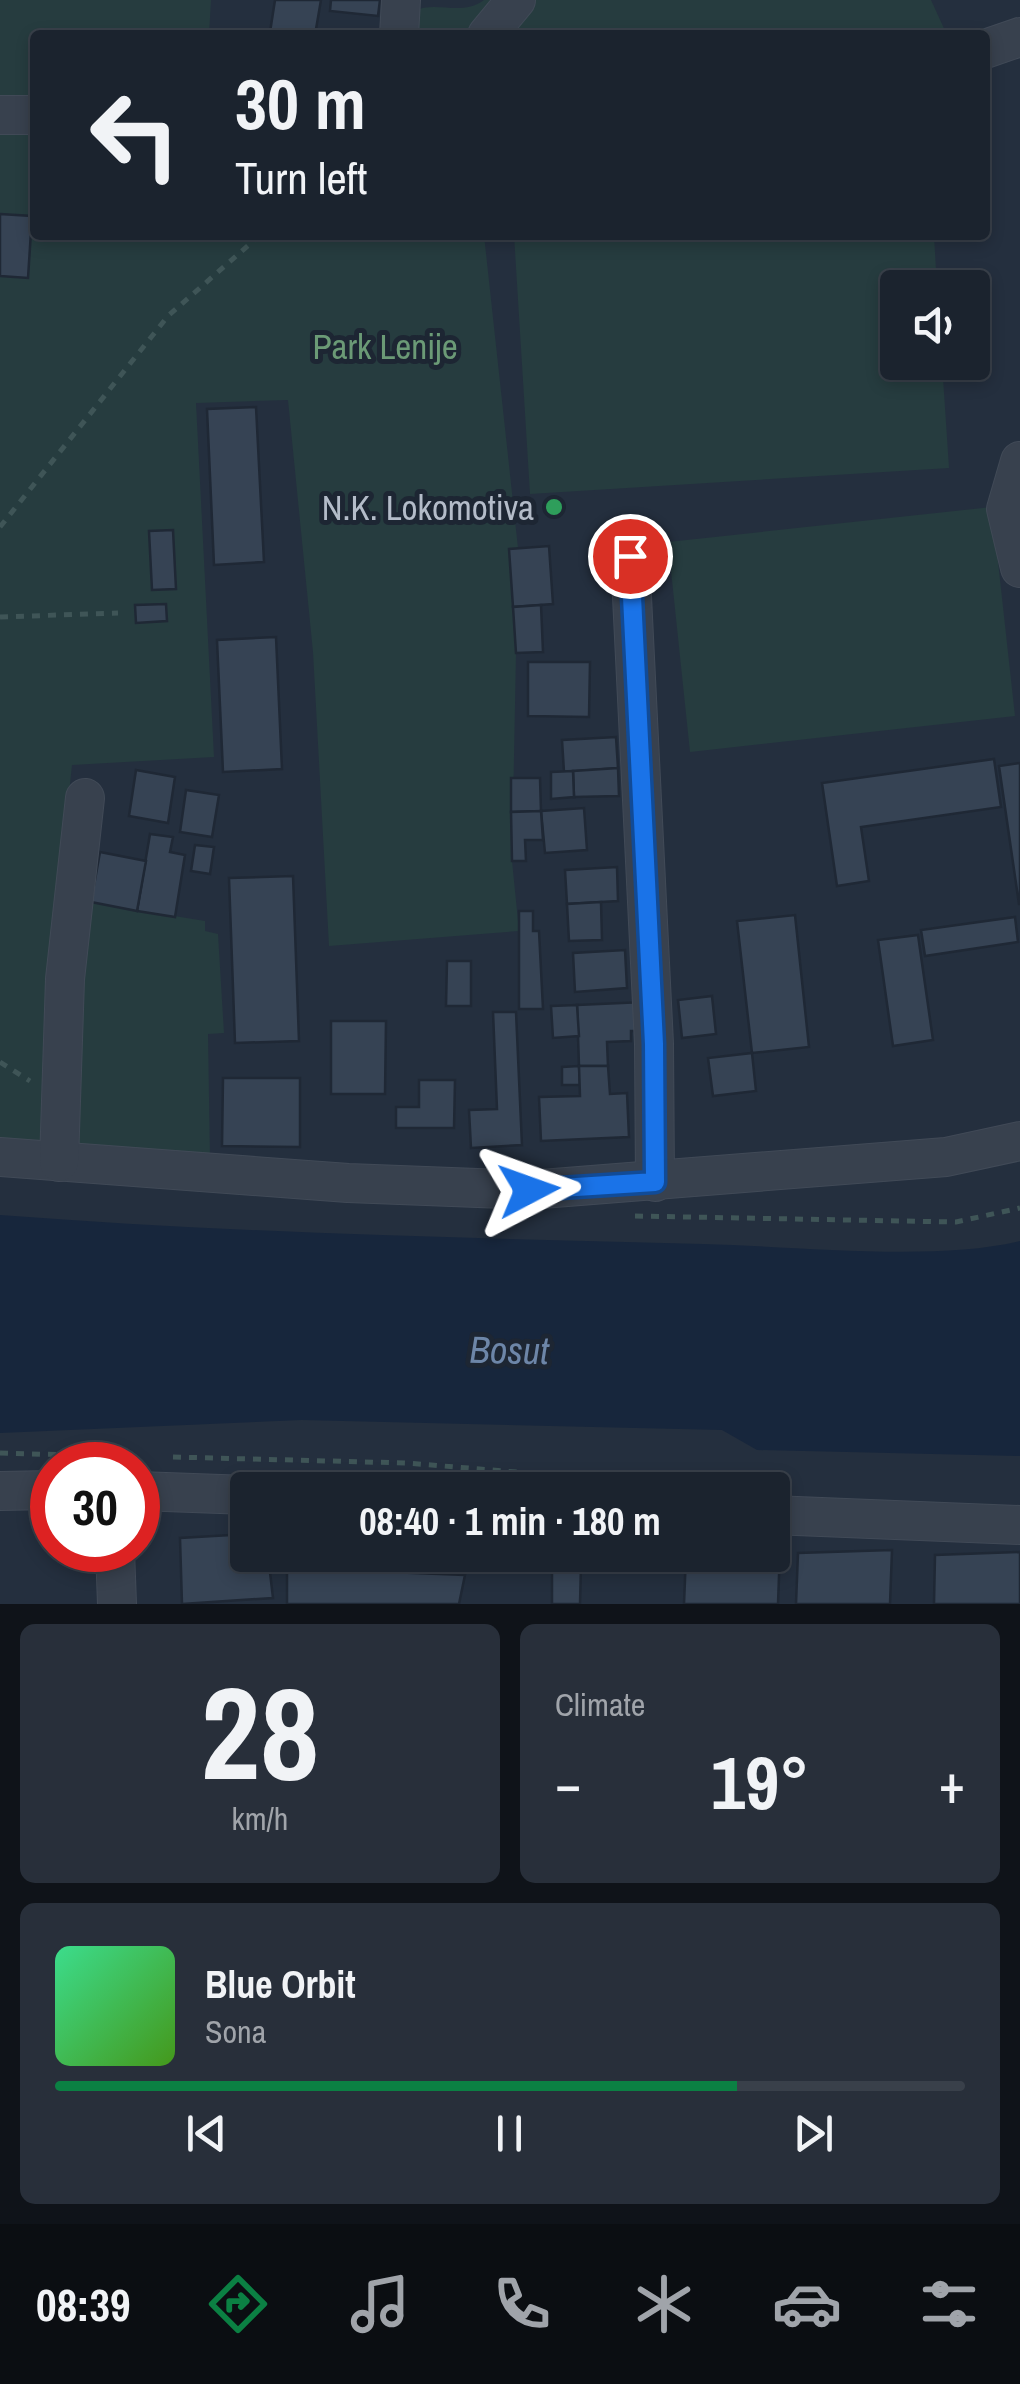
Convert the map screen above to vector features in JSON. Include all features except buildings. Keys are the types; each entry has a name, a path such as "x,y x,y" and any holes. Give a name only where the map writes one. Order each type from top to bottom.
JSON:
{"street":[{"path":"399,30 402,0"},
{"path":"491,30 516,0"},
{"path":"990,48 1020,37"},
{"path":"0,114 30,115"},
{"path":"1020,461 1006,509 1020,568"},
{"path":"630,556 654,1044 655,1182"},
{"path":"59,1162 65,978 85,798"},
{"path":"0,1157 529,1190 946,1157 1020,1141"},
{"path":"0,1490 30,1490"},
{"path":"160,1492 230,1494"},
{"path":"790,1516 1020,1525"},
{"path":"115,1572 116,1604"}],"path":[{"path":"0,527 168,316 254,240"},
{"path":"0,617 118,613"},
{"path":"0,1454 407,1463 516,1472"}],"green space":[{"path":"0,0 211,0 209,30 30,30 30,101 0,99"},
{"path":"484,0 502,0 478,30 411,30 414,11 475,5"},
{"path":"526,0 931,0 945,30 500,30"},
{"name":"Park Lenije","path":"0,132 30,133 30,240 485,240 518,548 509,550 516,653 512,861 519,931 329,946 313,652 288,400 196,403 214,757 72,765 58,897 205,921 205,931 218,934 224,1033 208,1034 210,1160 0,1144"},
{"path":"514,240 934,240 936,270 880,270 880,380 943,380 949,468 530,494"},
{"path":"992,507 1015,716 690,752 668,542"}],"water":[{"name":"Bosut","path":"0,1215 263,1231 864,1251 947,1251 1020,1241 1020,1456 757,1450 722,1430 302,1420 0,1433"}],"place":[{"name":"N.K. Lokomotiva","path":"554,507"}],"route":[{"path":"529,1190 655,1182 654,1044 630,556"}]}
